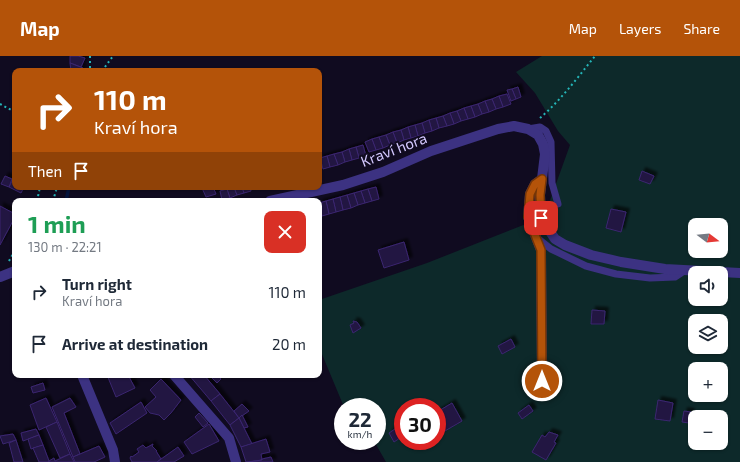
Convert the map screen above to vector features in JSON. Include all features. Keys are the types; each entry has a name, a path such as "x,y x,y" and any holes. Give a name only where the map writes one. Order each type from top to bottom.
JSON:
{"street":[{"name":"Kraví hora","path":"322,189 349,183 383,172 431,151 498,129 514,126 528,129"},
{"path":"528,129 538,135 543,144 545,154 540,195 541,218 555,239 591,255 665,269 740,273"},
{"path":"542,179 535,184 530,194 528,206 528,217 541,250 542,381"},
{"name":"Kraví hora","path":"283,198 318,190"},
{"path":"0,277 12,272"},
{"path":"83,378 113,450 115,462"},
{"path":"177,378 229,438 233,461"}],"lane":[{"path":"528,129 540,128 546,131 551,142 552,183 558,204"},
{"path":"535,235 551,249 586,266 616,274 650,278 674,277 684,271"}],"path":[{"path":"90,56 90,68"},
{"path":"104,68 113,56"},
{"path":"528,129 550,109 595,56"},
{"path":"0,104 12,110"}],"green space":[{"path":"542,56 740,56 740,462 386,462 379,450 386,450 386,398 340,398 322,354 322,299 427,263 526,224 551,218 548,206 570,145 558,131 535,93 516,72"}],"building":[{"path":"70,56 85,58 81,67 70,63"},
{"path":"70,63 83,68 71,68"},
{"path":"518,87 521,97 516,99 512,89"},
{"path":"512,89 516,99 511,101 507,90"},
{"path":"507,94 511,104 503,107 499,96"},
{"path":"499,96 503,107 496,109 492,99"},
{"path":"492,99 496,109 489,112 485,101"},
{"path":"485,101 489,112 482,114 478,104"},
{"path":"478,104 482,114 475,117 471,106"},
{"path":"471,106 475,117 468,119 464,108"},
{"path":"464,108 468,119 461,121 457,111"},
{"path":"457,111 461,121 454,124 450,113"},
{"path":"450,113 454,124 447,126 443,116"},
{"path":"443,116 447,126 439,128 436,118"},
{"path":"436,118 439,128 432,131 429,120"},
{"path":"429,120 432,131 425,133 422,123"},
{"path":"422,123 425,133 418,136 415,125"},
{"path":"415,125 418,136 411,138 408,127"},
{"path":"408,127 411,138 404,140 401,130"},
{"path":"401,130 404,140 397,143 393,132"},
{"path":"393,132 397,143 390,145 386,135"},
{"path":"386,135 390,145 383,148 379,137"},
{"path":"379,137 383,148 376,150 372,139"},
{"path":"372,139 376,150 369,152 365,142"},
{"path":"363,145 366,156 359,158 356,147"},
{"path":"356,147 359,158 352,160 349,149"},
{"path":"349,149 352,160 345,162 342,152"},
{"path":"342,152 345,162 338,165 334,154"},
{"path":"334,154 338,165 330,167 327,156"},
{"path":"327,156 330,167 323,169 322,157"},
{"path":"642,171 654,176 650,184 639,180"},
{"path":"5,176 12,179 9,187 1,184"},
{"path":"12,181 12,188 9,187"},
{"path":"376,187 379,199 372,201 368,189"},
{"path":"368,189 372,201 365,203 361,191"},
{"path":"15,190 22,190 21,193"},
{"path":"203,190 214,190 216,194 206,197"},
{"path":"227,190 235,190 237,195 230,198"},
{"path":"227,190 230,198 222,198 220,191"},
{"path":"235,190 243,190 244,193 237,195"},
{"path":"243,190 251,190 251,191 244,193"},
{"path":"361,191 365,203 358,205 354,193"},
{"path":"354,193 358,205 351,208 347,195"},
{"path":"347,195 351,208 343,210 340,197"},
{"path":"340,197 343,210 336,212 333,199"},
{"path":"333,199 336,212 329,214 326,201"},
{"path":"326,201 329,214 322,216 322,202"},
{"path":"0,206 12,212 12,223 0,245"},
{"path":"611,209 626,212 621,232 606,228"},
{"path":"404,242 409,260 384,268 378,250"},
{"path":"592,310 605,311 604,324 591,324"},
{"path":"353,321 357,322 361,328 353,333 350,325 354,323"},
{"path":"511,339 515,347 502,354 498,346"},
{"path":"108,378 130,378 135,388 116,397"},
{"path":"192,378 207,378 220,394 211,401"},
{"path":"212,378 221,379 217,383"},
{"path":"161,379 181,400 164,420 159,415 150,413 145,407 156,397 150,390"},
{"path":"43,383 45,390 33,393 31,387"},
{"path":"220,394 239,418 230,425 211,401"},
{"path":"46,398 57,422 39,430 30,405"},
{"path":"70,398 76,407 64,413 80,454 73,457 52,407"},
{"path":"658,400 673,403 670,421 655,419"},
{"path":"141,402 147,413 116,434 110,423"},
{"path":"452,403 462,421 446,430 446,407"},
{"path":"242,404 249,411 239,418 234,411"},
{"path":"529,405 533,411 522,419 518,413"},
{"path":"684,411 688,412 688,423 682,422"},
{"path":"199,413 208,423 203,427 195,417"},
{"path":"242,415 248,427 244,428 239,418"},
{"path":"239,418 252,444 241,447 230,425"},
{"path":"57,422 70,454 60,458 46,427"},
{"path":"209,424 219,441 192,454 184,442"},
{"path":"36,429 39,435 23,441 21,433"},
{"path":"394,430 394,442 389,433"},
{"path":"549,432 558,435 554,442 556,443 546,460 532,452 542,435 545,437"},
{"path":"13,434 16,440 3,444 0,436"},
{"path":"39,435 43,445 31,449 28,439"},
{"path":"266,439 270,452 261,454 262,460 246,462 241,447"},
{"path":"16,440 23,462 14,462 9,443"},
{"path":"153,444 152,446 157,451 161,459 157,462 132,462 130,458 139,452 137,449 143,445 146,448"},
{"path":"43,445 49,462 39,462 33,448"},
{"path":"99,446 105,457 94,462 75,462 73,457"},
{"path":"178,447 184,456 174,462 157,462"},
{"path":"70,454 74,462 49,462 54,458 55,461"},
{"path":"271,457 273,462 249,462 262,460"}],"waterway":[{"path":"67,198 68,190"}],"route":[{"path":"541,218 540,195 542,179 535,184 530,194 528,217 541,250 542,381"}]}
